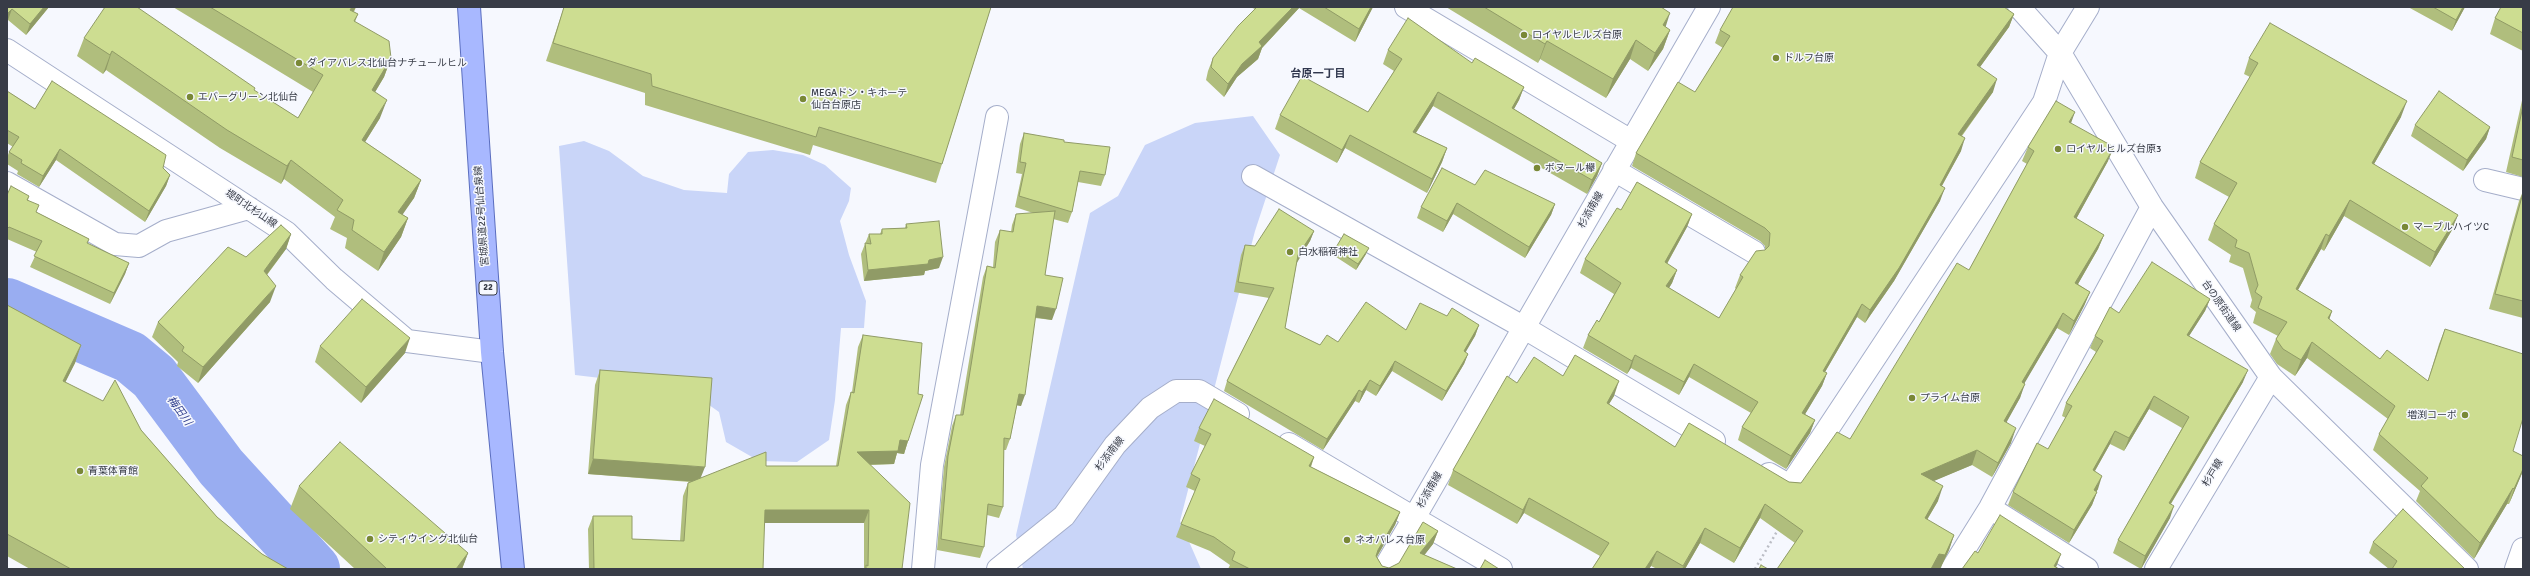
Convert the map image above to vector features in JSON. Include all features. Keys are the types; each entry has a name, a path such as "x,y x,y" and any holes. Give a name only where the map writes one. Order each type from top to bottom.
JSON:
{"main road":[{"name":"宮城県道22号仙台泉線","path":"469,7 492,352 513,569"}],"street":[{"path":"1406,7 1631,141"},
{"name":"杉添南線","path":"1273,434 1414,518 1709,7"},
{"name":"台の原街道線","path":"2019,7 2060,53 2152,207 2270,377 2467,569"},
{"path":"1749,462 1790,486 2044,102 2060,53 2088,7"},
{"name":"堤町北杉山線","path":"7,50 287,233 334,279 407,341 492,352"},
{"path":"923,569 932,465 997,117"},
{"path":"1614,170 1754,252"},
{"path":"1253,176 1523,327 1729,450"},
{"path":"2485,180 2523,189"},
{"path":"7,183 115,244 139,246 166,231 250,208"},
{"path":"1952,569 1990,508 2152,207"},
{"name":"杉戸線","path":"2156,569 2270,377"},
{"name":"杉添南線","path":"998,569 1064,516 1115,445 1150,408 1176,391 1198,391 1252,423"},
{"path":"1990,508 2087,569"},
{"path":"1384,569 1414,518 1501,569"},
{"path":"2516,569 2523,549"}],"path":[{"path":"1755,569 1787,514 1790,486"}],"shaded area":[{"path":"1253,116 1280,155 1255,231 1180,521 1201,569 1023,569 1016,535 1090,213 1118,196 1145,145 1195,123"},
{"path":"584,141 609,151 643,176 684,190 727,193 729,174 748,152 773,150 803,155 825,165 851,188 849,201 840,221 849,255 866,301 864,328 841,328 835,400 829,440 797,462 759,461 726,442 719,412 685,388 575,375 559,146"}],"building":[{"path":"7,7 44,7 30,24 12,9 7,14"},
{"path":"105,7 137,7 255,88 254,90 298,118 323,75 210,7 352,7 350,10 358,14 354,21 389,41 391,58 372,90 387,100 362,140 421,180 398,212 408,218 384,252 352,230 354,220 337,210 343,200 291,160 287,166 227,130 112,51 110,55 84,38"},
{"name":"MEGAドン・キホーテ 仙台台原店","path":"564,7 991,7 942,164 819,127 816,137 652,86 651,74 553,43"},
{"path":"1257,7 1293,7 1259,42 1262,46 1242,64 1228,84 1211,67 1213,58 1238,26"},
{"path":"1324,7 1371,7 1359,29"},
{"path":"1484,7 1661,7 1670,13 1663,25 1670,30 1655,53 1636,40 1613,79 1547,41 1545,44"},
{"path":"1733,7 2004,7 2014,14 1977,65 1997,79 1958,134 1965,138 1940,185 1945,188 1899,268 1870,310 1862,304 1823,371 1827,373 1802,413 1815,420 1791,456 1742,427 1758,402 1694,364 1684,382 1635,355 1632,361 1588,335 1597,320 1599,322 1621,283 1585,259 1617,208 1621,210 1637,182 1692,214 1665,262 1677,270 1666,286 1719,318 1743,277 1740,275 1756,251 1765,250 1769,246 1770,233 1765,228 1636,153 1678,82 1695,92 1730,36 1720,30"},
{"path":"2433,7 2463,7 2456,20"},
{"path":"2501,7 2523,7 2523,33 2495,18"},
{"path":"1408,18 1472,63 1475,58 1524,87 1512,108 1602,163 1592,180 1438,92 1413,132 1447,148 1432,179 1350,135 1342,150 1280,115 1302,76 1368,112 1402,59 1388,50"},
{"path":"2270,23 2407,101 2372,163 2458,215 2435,252 2350,200 2329,236 2326,234 2296,289 2332,311 2328,318 2380,359 2387,350 2428,381 2445,329 2523,354 2523,418 2513,451 2523,456 2523,469 2514,489 2513,488 2480,543 2421,486 2428,478 2379,434 2395,406 2312,342 2301,360 2283,349 2276,339 2287,322 2258,308 2262,297 2255,292 2258,285 2249,253 2235,247 2237,240 2214,224 2237,183 2200,162 2258,63 2249,58"},
{"path":"52,81 166,155 163,168 170,175 149,211 60,149 43,176 21,163 22,160 9,152 19,137 7,130 7,91 35,109"},
{"path":"2439,91 2490,127 2467,160 2415,125"},
{"path":"2056,101 2075,112 2069,122 2114,147 2074,217 2104,235 2075,283 2090,292 2074,321 2063,313 2022,382 2025,384 2004,421 2016,428 1998,463 1977,450 1921,474 1943,486 1925,518 1954,535 1945,555 1939,554 1931,569 1777,569 1803,531 1765,504 1740,548 1705,528 1683,566 1657,551 1645,569 1592,569 1609,543 1529,498 1523,510 1453,470 1507,376 1517,383 1534,357 1563,376 1575,355 1619,381 1607,403 1675,447 1689,423 1789,482 1801,483 1837,432 1850,439 1957,263 1969,270 2034,151 2028,147"},
{"path":"2523,106 2523,160 2512,157"},
{"path":"1024,133 1064,140 1064,142 1110,147 1105,175 1080,171 1072,212 1019,196 1026,163 1020,162"},
{"path":"1442,168 1475,185 1485,170 1555,204 1529,247 1457,203 1447,221 1421,207"},
{"path":"11,186 29,196 27,200 39,205 36,212 89,239 87,243 129,263 114,293 34,256 42,241 9,227 7,229 7,195"},
{"path":"2523,193 2523,301 2495,294"},
{"path":"1279,209 1314,231 1298,255 1285,328 1320,345 1327,335 1338,342 1366,302 1406,330 1420,303 1447,316 1452,308 1479,325 1464,351 1468,354 1446,391 1395,361 1380,386 1370,380 1362,392 1359,390 1327,439 1227,381 1274,288 1238,282 1245,245 1255,246"},
{"path":"1055,211 1045,275 1063,278 1056,309 1037,306 1025,395 1019,394 1010,439 1004,438 1003,507 988,504 984,547 941,539 948,456 956,415 963,415 987,266 995,268 1000,230 1013,232 1016,214"},
{"path":"939,221 943,257 929,260 928,264 868,270 865,243 871,244 869,234 882,234 882,229 907,228 906,224"},
{"path":"281,225 291,234 264,271 276,286 203,367 182,351 184,347 158,322 228,247 246,257"},
{"path":"1344,234 1369,248 1358,264 1335,249"},
{"path":"2152,262 2210,299 2187,335 2248,370 2169,503 2174,506 2145,556 2118,540 2189,417 2154,396 2129,438 2115,431 2093,470 2102,476 2094,490 2097,492 2074,530 2013,492 2037,443 2048,449 2072,406 2066,403 2103,341 2095,336 2110,307 2119,313"},
{"path":"362,299 410,338 366,387 320,346"},
{"name":"青葉体育館","path":"7,305 81,345 63,381 103,401 115,380 141,430 217,517 262,554 288,569 71,569 7,534"},
{"path":"863,335 922,343 918,394 923,395 908,441 900,440 898,451 857,452 910,503 902,569 866,569 866,565 868,566 869,510 765,510 763,569 594,569 593,516 632,516 632,539 684,541 688,483 766,452 766,466 838,466 851,392 854,393"},
{"path":"600,370 712,378 705,467 593,459"},
{"path":"1214,399 1314,457 1309,466 1400,512 1376,556 1382,566 1389,568 1399,563 1423,522 1438,531 1420,553 1457,569 1250,569 1232,560 1235,552 1214,537 1181,524 1200,479 1191,474 1211,434 1199,428"},
{"path":"340,442 468,553 456,569 387,569 299,486"},
{"path":"2403,509 2465,569 2392,569 2397,561 2373,542"},
{"path":"2000,515 2061,554 2054,566 2059,569 1962,569 1975,551 1978,553"},
{"path":"1485,560 1499,569 1480,569"},
{"path":"1761,565 1768,569 1759,569"}],"waterway":[{"name":"梅田川","path":"7,304 130,357 154,377 221,467 314,569"}],"place":[{"name":"ロイヤルヒルズ台原","path":"1524,35"},
{"name":"ドルフ台原","path":"1776,58"},
{"name":"ダイアパレス北仙台ナチュールヒル","path":"299,63"},
{"name":"エバーグリーン北仙台","path":"190,97"},
{"name":"MEGAドン・キホーテ 仙台台原店","path":"803,99"},
{"name":"ロイヤルヒルズ台原3","path":"2058,149"},
{"name":"ボヌール欅","path":"1537,168"},
{"name":"マーブルハイツC","path":"2405,227"},
{"name":"白水稲荷神社","path":"1290,252"},
{"name":"プライム台原","path":"1912,398"},
{"name":"増渕コーポ","path":"2465,415"},
{"name":"青葉体育館","path":"80,471"},
{"name":"シティウイング北仙台","path":"370,539"},
{"name":"ネオパレス台原","path":"1347,540"}],"district":[{"name":"台原一丁目","path":"1318,74"}]}
